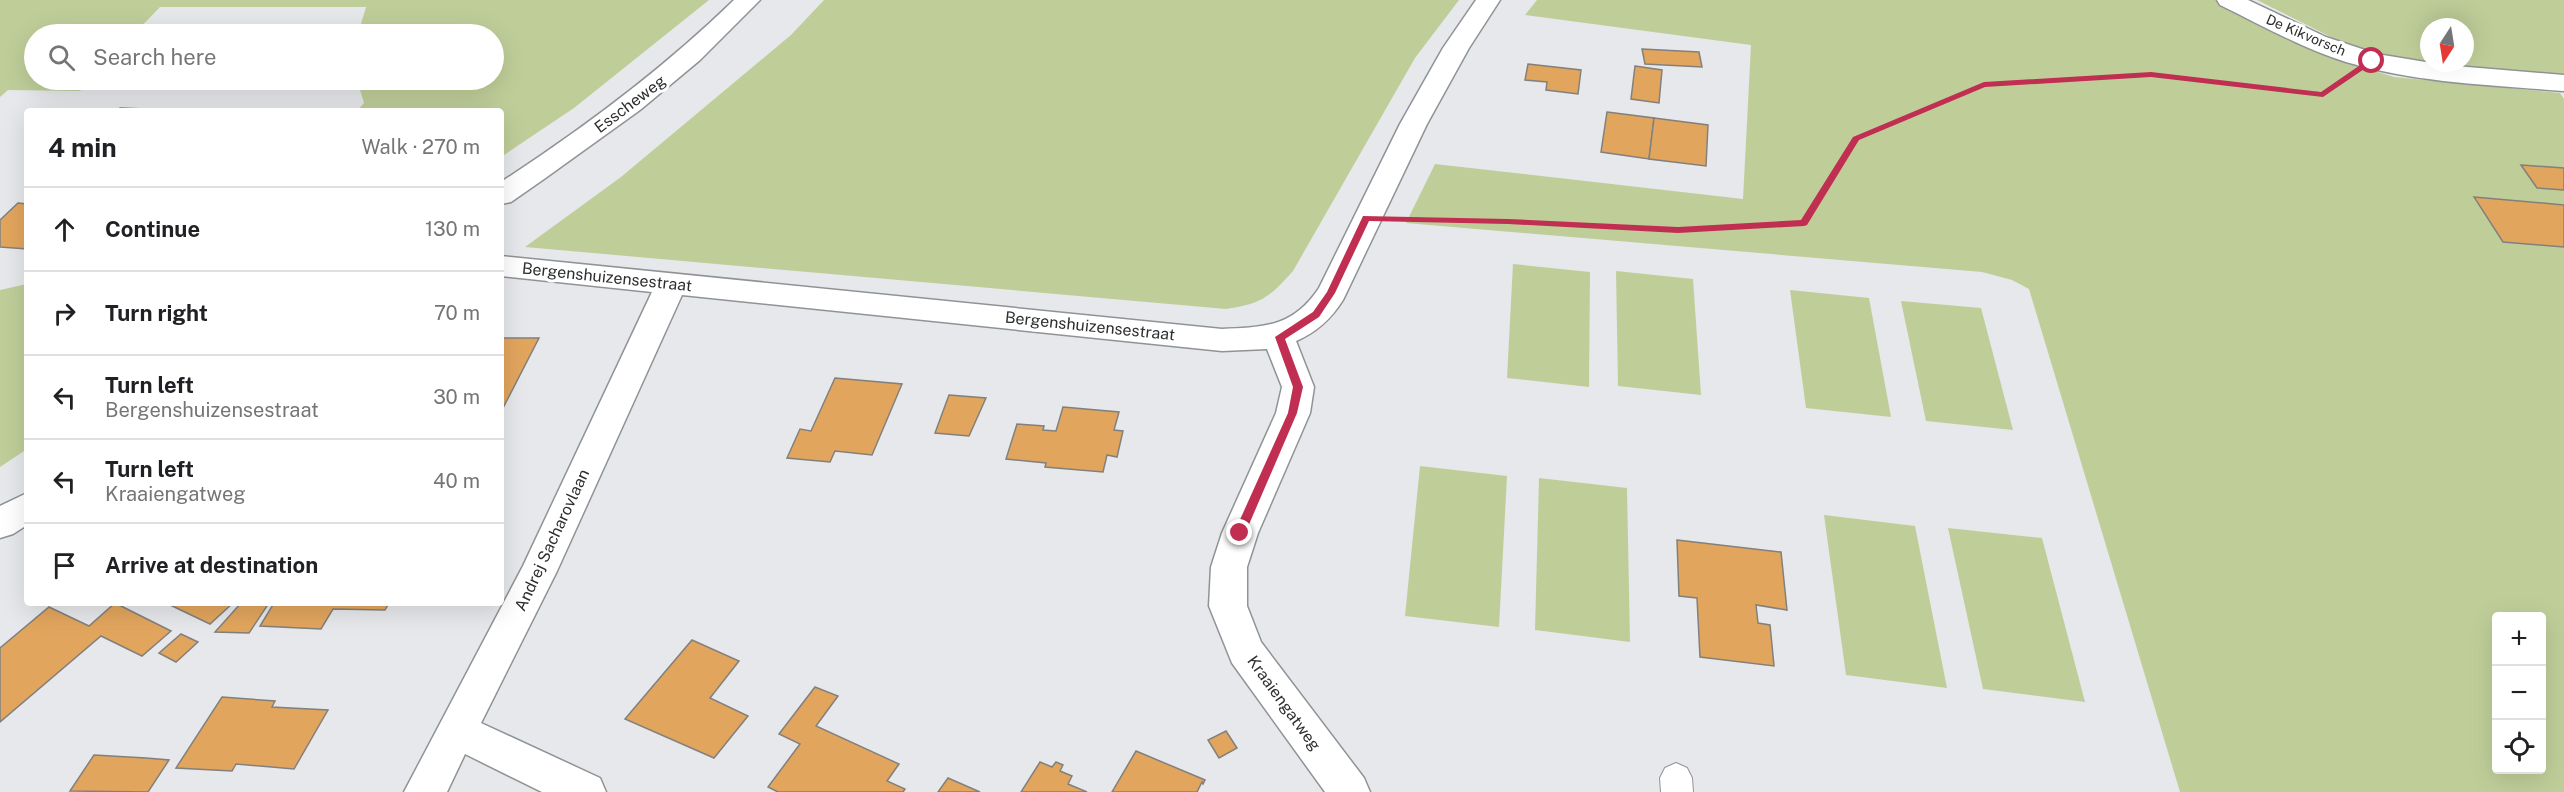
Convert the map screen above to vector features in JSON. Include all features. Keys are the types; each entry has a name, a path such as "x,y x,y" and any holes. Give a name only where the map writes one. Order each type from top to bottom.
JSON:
{"street":[{"name":"Esscheweg","path":"504,193 647,93 709,40 748,0"},
{"name":"Bergenshuizensestraat","path":"504,266 1222,340 1279,337 1316,314 1331,293 1396,157 1461,38 1488,0"},
{"name":"De Kikvorsch","path":"2229,0 2326,46 2372,61 2442,74 2564,83"},
{"name":"Andrej Sacharovlaan","path":"425,792 539,571 672,283"},
{"name":"Kraaiengatweg","path":"1279,337 1298,387 1293,413 1240,533 1229,567 1228,606 1246,651 1348,792"},
{"path":"0,524 24,509"},
{"path":"458,731 585,792"}],"path":[{"path":"1366,218 1508,221 1678,230 1804,223 1856,139 1984,85 2151,75 2323,94 2372,61"}],"green space":[{"path":"0,0 709,0 574,108 504,155 504,108 360,108 364,103 360,90 504,90 504,24 361,24 366,7 160,7 144,24 24,24 24,90 81,90 80,91 8,90 0,97"},
{"path":"824,0 1459,0 1415,58 1293,271 1271,293 1248,305 1226,309 525,247 621,177 791,35"},
{"path":"1537,0 2221,0 2361,67 2394,77 2560,93 2564,99 2564,792 2180,792 2029,289 2012,280 1982,272 1406,223 1435,164 1743,199 1751,45 1525,15"},
{"path":"2257,0 2564,0 2564,74 2474,68 2474,18 2420,18 2420,64 2401,63 2353,48"},
{"path":"1513,264 1590,272 1589,387 1507,378"},
{"path":"1616,271 1693,279 1701,395 1618,386"},
{"path":"24,285 24,451 0,467 0,290"},
{"path":"1790,290 1869,298 1891,417 1806,408"},
{"path":"1901,301 1981,308 2013,430 1926,421"},
{"path":"1420,466 1507,476 1499,627 1405,616"},
{"path":"1539,478 1627,488 1630,642 1535,630"},
{"path":"1824,515 1915,526 1947,688 1846,675"},
{"path":"1948,528 2042,538 2085,702 1983,689"}],"building":[{"path":"1642,49 1699,52 1702,67 1645,64"},
{"path":"1528,64 1581,70 1578,94 1546,90 1547,82 1525,80"},
{"path":"1635,66 1662,70 1659,103 1631,99"},
{"path":"1607,112 1654,118 1649,159 1601,152"},
{"path":"1654,118 1708,125 1706,166 1649,159"},
{"path":"2521,165 2564,168 2564,190 2537,188"},
{"path":"2474,197 2564,205 2564,247 2503,242"},
{"path":"18,203 24,204 24,249 0,247 0,220"},
{"path":"504,338 539,338 504,406"},
{"path":"835,378 902,384 872,455 835,451 830,462 787,458 800,429 811,431"},
{"path":"949,395 986,398 969,436 935,433"},
{"path":"1063,407 1119,412 1114,430 1123,431 1117,457 1107,455 1103,472 1045,467 1046,463 1006,459 1017,424 1044,426 1043,430 1056,431"},
{"path":"1677,540 1781,552 1787,610 1756,605 1758,623 1770,625 1774,666 1700,657 1697,598 1679,596"},
{"path":"112,606 121,606 171,631 142,656 101,636 0,722 0,648 49,607 89,626"},
{"path":"172,606 230,606 210,624"},
{"path":"238,606 267,606 249,633 215,632"},
{"path":"272,606 387,606 385,610 333,609 321,629 260,626"},
{"path":"181,634 198,642 176,662 159,653"},
{"path":"692,640 739,661 710,698 748,716 714,758 625,719"},
{"path":"815,687 838,696 816,726 899,764 887,781 905,789 903,792 778,792 768,787 800,744 779,734"},
{"path":"222,697 275,701 272,707 328,710 294,769 236,764 232,771 176,768"},
{"path":"1226,731 1237,748 1219,758 1208,740"},
{"path":"1136,751 1205,780 1197,792 1112,792"},
{"path":"94,755 169,760 148,792 70,791"},
{"path":"1040,762 1052,767 1056,762 1063,765 1060,771 1072,776 1068,784 1087,792 1021,792"},
{"path":"948,778 980,792 938,792"}],"route":[{"path":"1240,533 1293,413 1298,387 1279,337 1316,314 1331,293 1366,218 1508,221 1678,230 1804,223 1856,139 1984,85 2151,75 2323,94 2372,61"}]}
